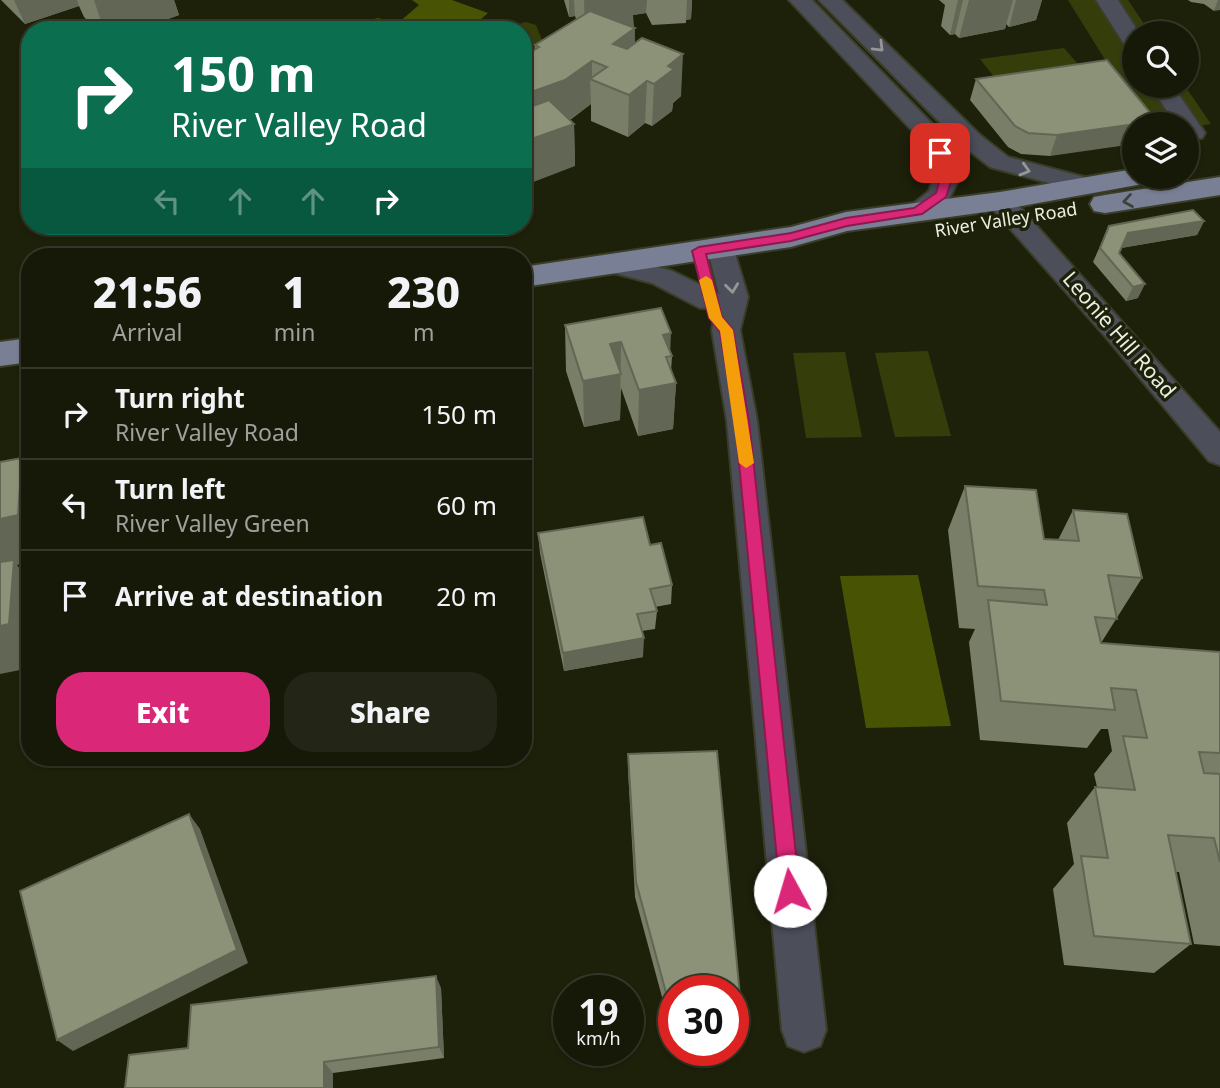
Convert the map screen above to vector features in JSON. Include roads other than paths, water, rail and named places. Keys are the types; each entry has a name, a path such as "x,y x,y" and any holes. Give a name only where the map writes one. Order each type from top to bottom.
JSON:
{"main road":[{"path":"1199,167 1220,163"},
{"name":"River Valley Road","path":"532,276 791,237 846,222 918,211 1009,210 1086,185 1122,179"},
{"name":"River Valley Road","path":"791,237 862,240 1009,210 1220,186"},
{"path":"0,354 21,351"}],"street":[{"path":"800,0 932,138 949,169 942,195 918,211"},
{"path":"830,0 971,140 999,162 1086,185"},
{"path":"1107,0 1122,23"},
{"name":"Leonie Hill Road","path":"1009,210 1220,453"},
{"path":"709,249 734,297 718,315"},
{"path":"613,264 662,277 718,315 742,421 804,1030"}]}
